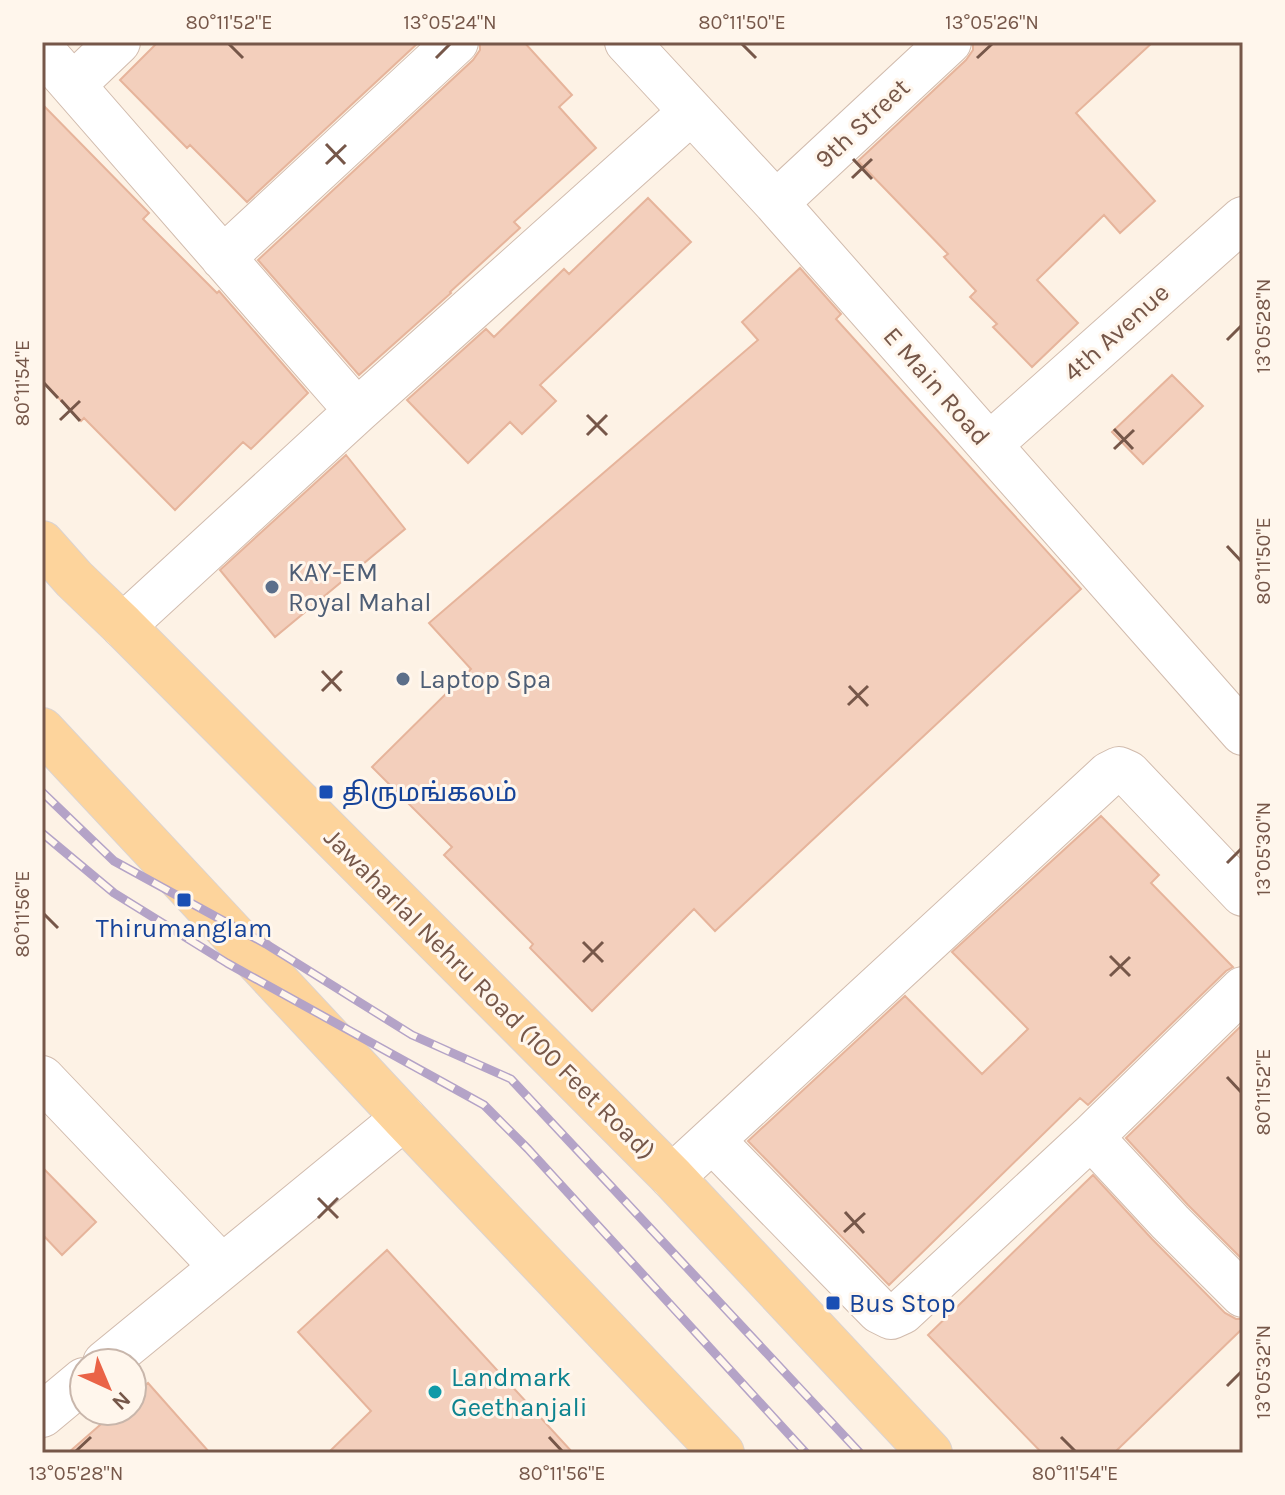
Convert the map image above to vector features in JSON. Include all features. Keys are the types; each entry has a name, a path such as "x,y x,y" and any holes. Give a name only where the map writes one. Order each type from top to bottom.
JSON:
{"main road":[{"name":"Jawaharlal Nehru Road (100 Feet Road)","path":"42,543 58,574 123,626 672,1177 930,1453"},
{"path":"42,730 722,1453"}],"street":[{"path":"73,85 118,42"},
{"path":"223,258 456,42"},
{"name":"E Main Road","path":"627,42 776,203 1243,732"},
{"name":"9th Street","path":"776,203 949,42"},
{"path":"42,50 357,411"},
{"path":"123,626 357,411 691,112"},
{"name":"4th Avenue","path":"989,445 1243,219"},
{"path":"672,1177 1109,774 1119,769 1128,773 1243,894"},
{"path":"712,1140 879,1311 891,1317 902,1312 1091,1137 1243,989"},
{"path":"42,1078 222,1267"},
{"path":"124,1347 404,1118"},
{"path":"1091,1137 1243,1295"},
{"path":"42,1415 68,1393"}],"building":[{"path":"158,42 419,42 247,202 190,145 187,148 120,80"},
{"path":"480,42 524,42 572,95 559,107 596,148 514,222 520,228 359,375 258,260 473,60 480,50"},
{"path":"973,42 1153,42 1076,113 1155,201 1120,233 1104,215 1037,280 1078,323 1032,367 993,327 997,324 970,297 976,291 944,257 948,254 858,161 966,60 973,50"},
{"path":"42,104 149,213 143,219 217,293 219,291 308,393 251,449 243,442 175,510 84,418 81,421 42,381"},
{"path":"648,198 691,242 540,385 556,401 522,434 510,422 468,463 407,400 486,329 494,337 564,269 569,274"},
{"path":"800,268 841,314 836,319 1081,589 715,931 694,909 592,1011 530,948 533,944 444,855 452,847 372,767 471,669 429,623 758,340 742,322"},
{"path":"1172,375 1203,406 1143,464 1112,432"},
{"path":"346,455 405,529 275,637 220,570"},
{"path":"1101,816 1159,875 1151,883 1233,967 1088,1105 1080,1098 889,1285 748,1141 905,996 982,1074 1028,1029 952,952"},
{"path":"1243,1024 1243,1260 1126,1138"},
{"path":"42,1167 96,1222 62,1255 42,1234"},
{"path":"1093,1175 1225,1313 1243,1319 1243,1328 1114,1453 1042,1453 928,1335"},
{"name":"Landmark Geethanjali","path":"387,1250 573,1453 328,1453 371,1411 298,1332"},
{"path":"148,1383 210,1453 68,1453 98,1427 148,1427"}],"railway":[{"path":"42,792 114,861 266,944 412,1035 511,1079 860,1453"},
{"path":"42,833 114,893 227,963 484,1105 528,1149 806,1453"}],"place":[{"name":"KAY-EM Royal Mahal","path":"272,587"},
{"name":"Laptop Spa","path":"403,679"},
{"name":"திருமங்கலம்","path":"326,792"},
{"name":"Thirumanglam","path":"184,900"},
{"name":"Bus Stop","path":"833,1303"},
{"name":"Landmark Geethanjali","path":"435,1392"}]}
